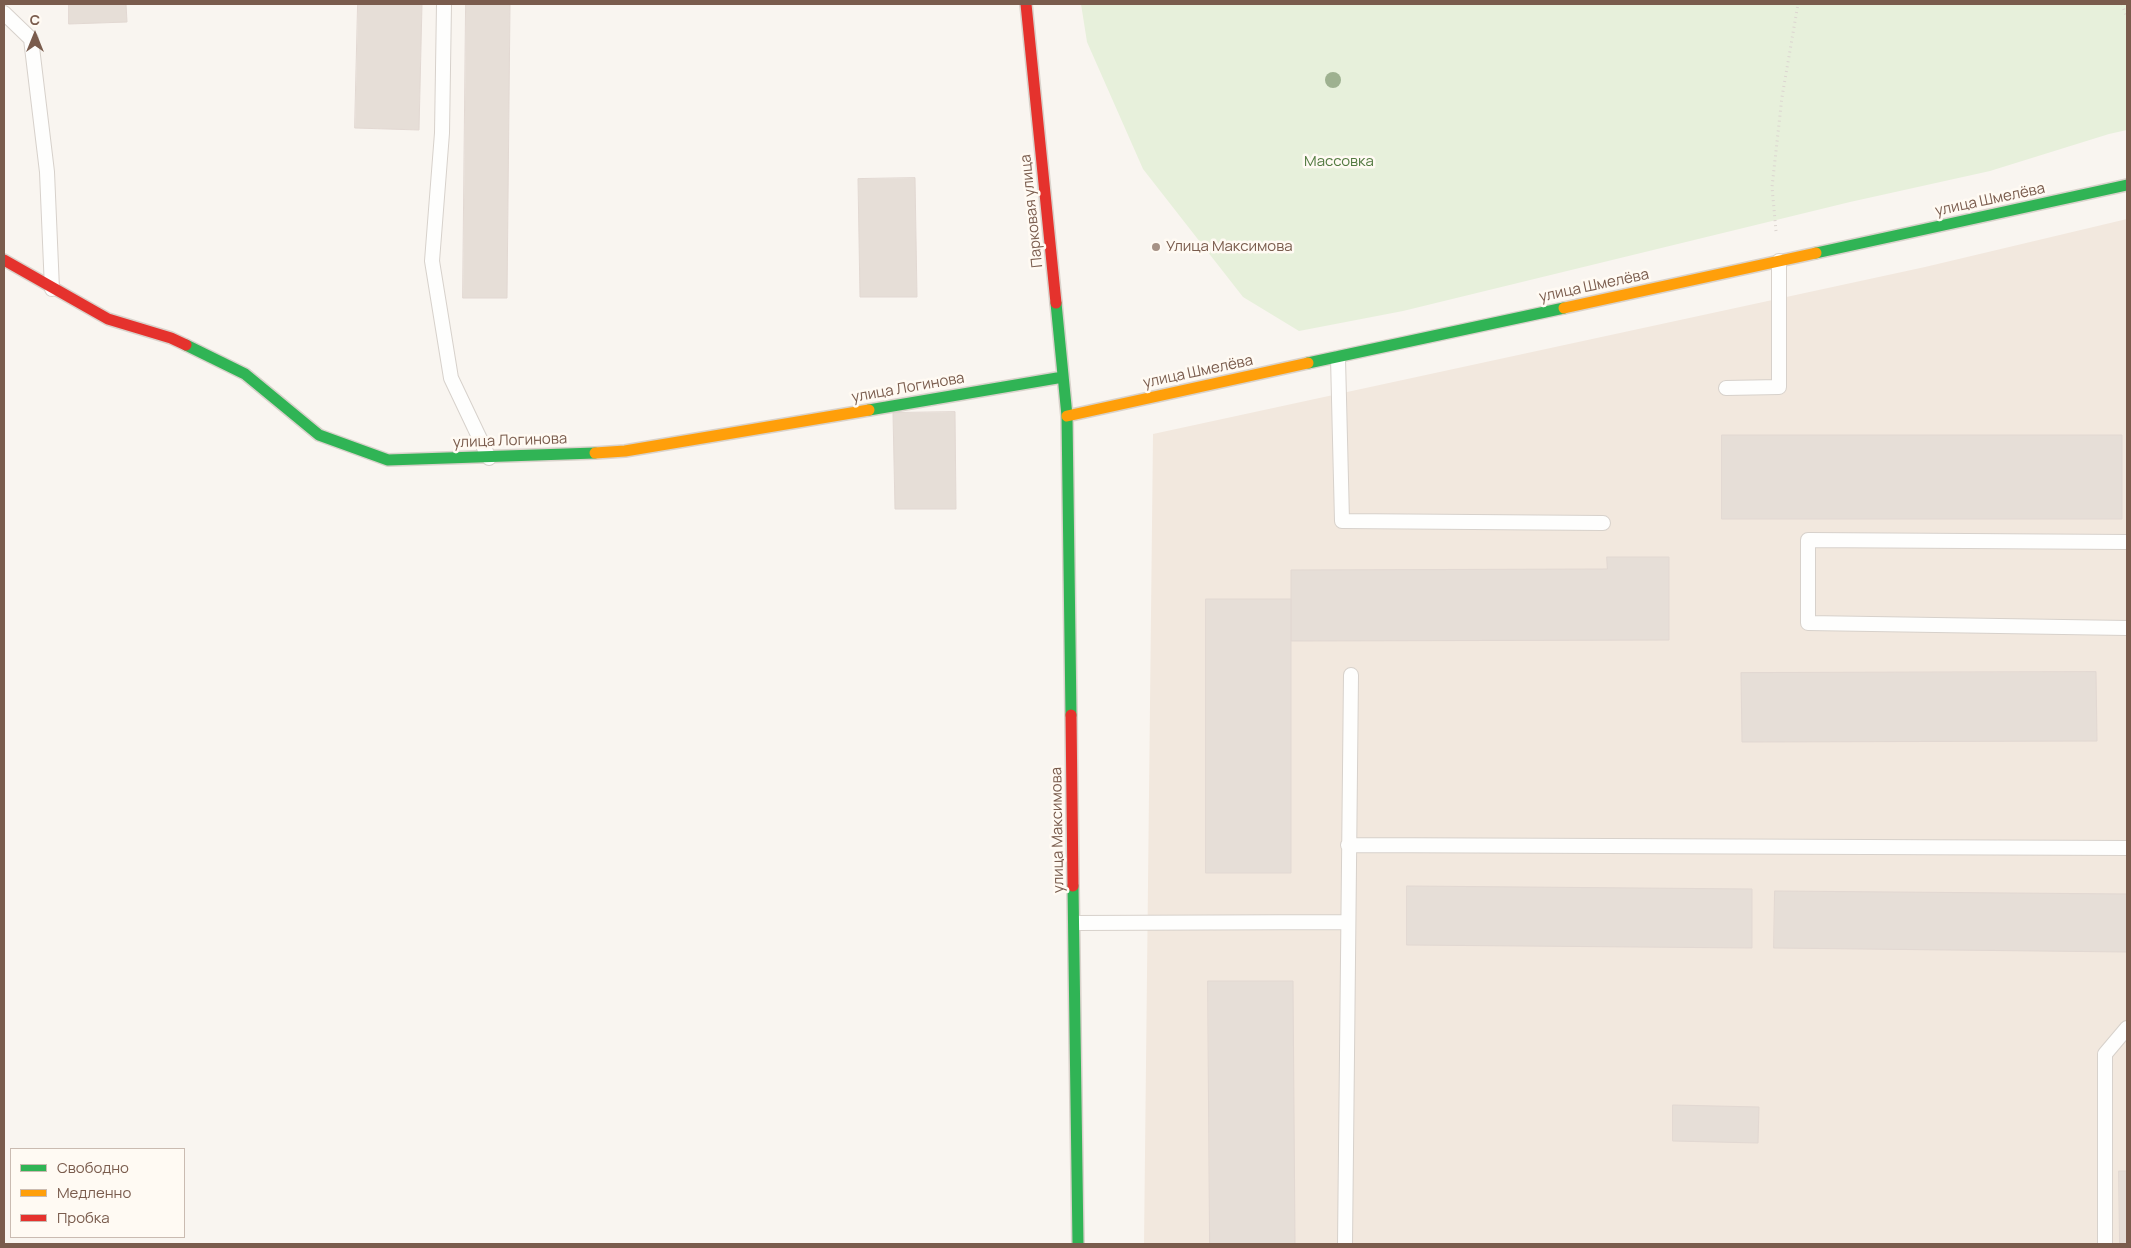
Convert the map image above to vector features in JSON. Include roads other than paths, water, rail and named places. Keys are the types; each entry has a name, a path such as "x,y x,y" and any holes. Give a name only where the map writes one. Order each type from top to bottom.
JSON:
{"street":[{"name":"Парковая улица","path":"1026,4 1067,416"},
{"name":"улица Шмелёва","path":"1067,416 2127,185"},
{"name":"улица Логинова","path":"4,260 108,319 171,338 244,374 319,435 388,460 489,458 626,451 1063,377"},
{"name":"улица Максимова","path":"1067,416 1078,1244"}],"lane":[{"path":"444,4 442,133 432,261 451,378 489,458"},
{"path":"4,13 31,39 47,172 52,288"},
{"path":"1726,388 1779,387 1779,261"},
{"path":"1338,358 1342,521 1603,523"},
{"path":"2127,542 1808,540 1808,623 2127,628"},
{"path":"1345,1244 1351,675"},
{"path":"1348,845 2127,848"},
{"path":"1075,923 1348,922"},
{"path":"2106,1244 2105,1054 2127,1028"}],"place":[{"name":"Улица Максимова","path":"1156,247"}],"park label":[{"name":"Массовка","path":"1339,162"}]}
